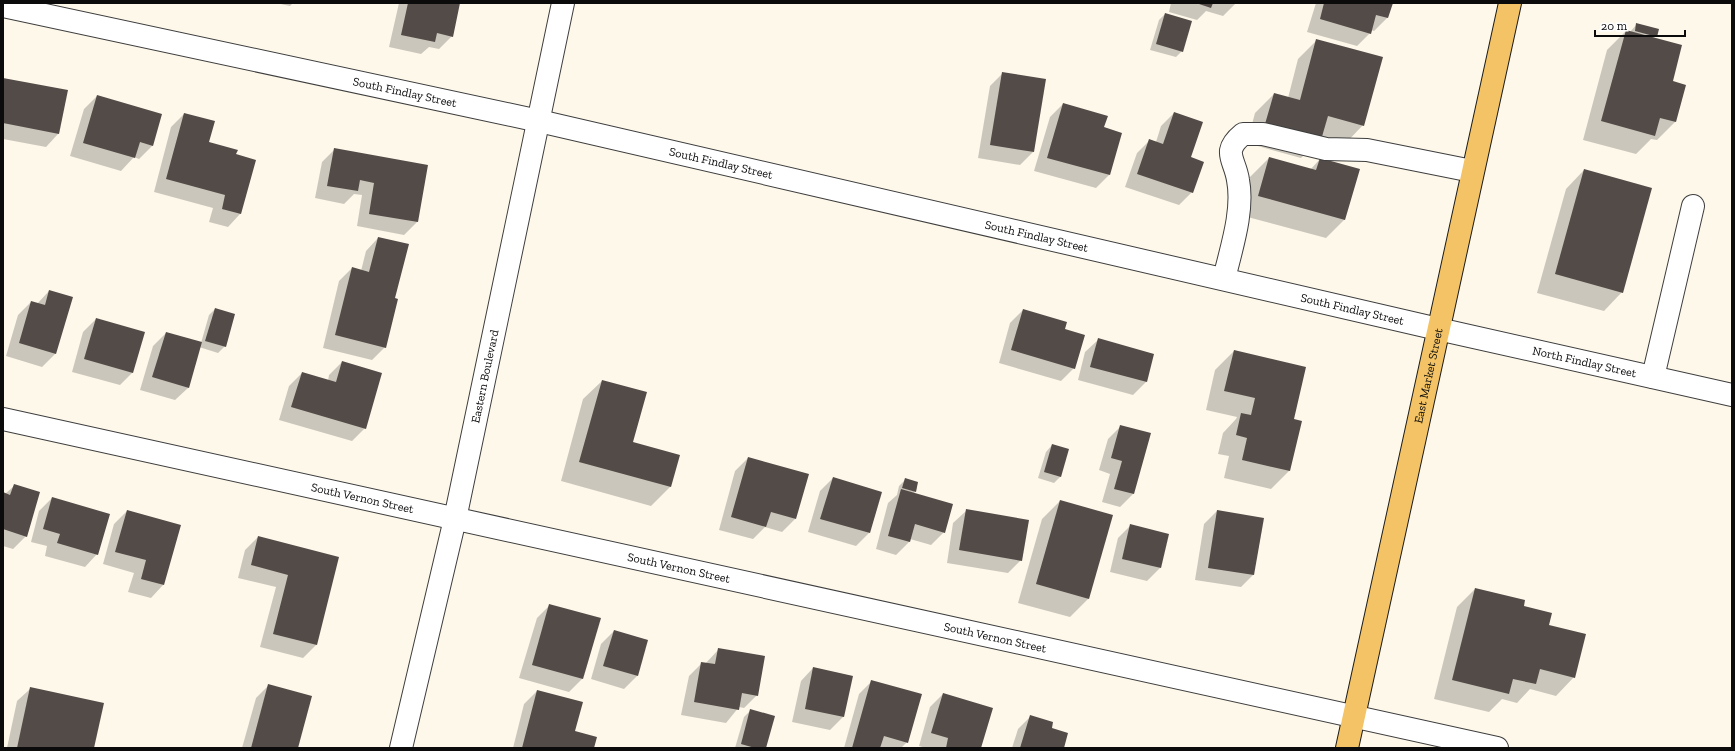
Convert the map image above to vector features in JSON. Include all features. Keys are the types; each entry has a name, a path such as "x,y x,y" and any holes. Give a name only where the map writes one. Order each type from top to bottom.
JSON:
{"main road":[{"name":"East Market Street","path":"1347,748 1472,171 1510,3"}],"street":[{"name":"Eastern Boulevard","path":"401,748 455,519 563,3"},
{"name":"South Findlay Street","path":"3,6 539,121 1438,329"},
{"path":"1224,279 1238,219 1238,179 1230,157 1234,141 1243,134 1263,134 1326,149 1367,150 1472,171"},
{"path":"1653,377 1693,206"},
{"name":"North Findlay Street","path":"1438,329 1732,395"},
{"name":"South Vernon Street","path":"3,418 1496,748"}],"building":[{"path":"408,3 460,3 453,37 437,33 435,42 401,35"},
{"path":"1196,3 1213,3 1211,8"},
{"path":"1324,3 1393,3 1388,18 1376,15 1371,34 1320,19"},
{"path":"1165,13 1192,21 1183,52 1156,44"},
{"path":"1636,23 1659,29 1657,37 1635,31"},
{"path":"1626,30 1682,45 1673,81 1686,85 1676,122 1660,118 1655,136 1601,121"},
{"path":"1316,39 1383,57 1364,126 1328,116 1321,140 1265,124 1274,93 1300,100"},
{"path":"1002,72 1046,79 1034,152 990,145"},
{"path":"3,78 68,90 59,134 3,123"},
{"path":"97,95 162,114 153,146 140,142 135,158 83,143"},
{"path":"1063,103 1108,116 1104,127 1122,133 1110,175 1047,158"},
{"path":"1174,112 1203,122 1191,157 1204,162 1193,193 1137,174 1149,139 1163,144"},
{"path":"184,113 215,121 209,142 238,150 236,154 256,160 241,214 222,209 225,195 166,179"},
{"path":"334,148 428,165 418,222 369,214 374,183 360,180 358,191 327,186"},
{"path":"1269,157 1316,170 1320,158 1360,169 1345,220 1258,196"},
{"path":"1584,169 1652,188 1623,293 1555,274"},
{"path":"378,237 409,244 395,298 398,299 386,348 335,335 352,267 369,272"},
{"path":"49,290 73,297 56,354 19,343 31,301 45,305"},
{"path":"215,308 235,314 226,347 205,341"},
{"path":"1023,309 1067,322 1065,329 1085,335 1075,369 1011,350"},
{"path":"96,318 145,332 133,373 84,359"},
{"path":"166,332 202,342 189,388 152,377"},
{"path":"1098,338 1154,354 1147,382 1090,367"},
{"path":"1234,350 1306,367 1294,419 1302,421 1290,471 1242,460 1247,438 1236,435 1241,413 1251,415 1255,398 1224,391"},
{"path":"342,361 382,373 366,429 291,407 302,372 336,382"},
{"path":"602,380 647,392 633,442 680,455 671,487 579,462"},
{"path":"1120,425 1151,433 1134,494 1114,489 1122,461 1111,458"},
{"path":"1052,444 1069,449 1061,477 1044,472"},
{"path":"748,457 809,474 796,519 771,512 766,527 731,517"},
{"path":"833,477 882,492 870,533 820,519"},
{"path":"905,478 918,482 916,492 902,488"},
{"path":"14,484 40,492 27,537 3,529 3,492 10,495"},
{"path":"901,489 953,504 945,533 915,524 910,542 888,536"},
{"path":"52,497 110,514 98,555 57,543 60,534 43,529"},
{"path":"1060,500 1113,515 1089,599 1036,584"},
{"path":"966,509 1029,520 1022,561 959,550"},
{"path":"127,510 181,525 164,585 141,579 146,560 115,552"},
{"path":"1217,510 1264,518 1254,575 1208,568"},
{"path":"1130,524 1169,534 1161,568 1122,559"},
{"path":"258,536 339,557 317,645 273,634 288,575 251,565"},
{"path":"1475,588 1525,600 1524,606 1552,613 1549,625 1586,634 1575,678 1540,669 1536,684 1513,679 1509,694 1452,680"},
{"path":"549,604 601,618 583,679 532,665"},
{"path":"614,630 648,640 638,676 603,666"},
{"path":"718,648 765,656 758,696 742,693 739,710 694,702 701,662 715,664"},
{"path":"813,667 853,676 844,717 805,709"},
{"path":"871,680 922,694 908,743 884,736 880,748 852,748"},
{"path":"268,684 312,696 298,748 251,748"},
{"path":"30,687 104,703 94,748 17,748"},
{"path":"537,690 583,702 575,731 597,737 594,748 522,748"},
{"path":"943,693 993,708 981,748 946,748 948,738 931,733"},
{"path":"750,709 775,716 766,748 755,748 741,744"},
{"path":"1030,715 1053,722 1052,728 1068,733 1064,748 1020,748"}]}
